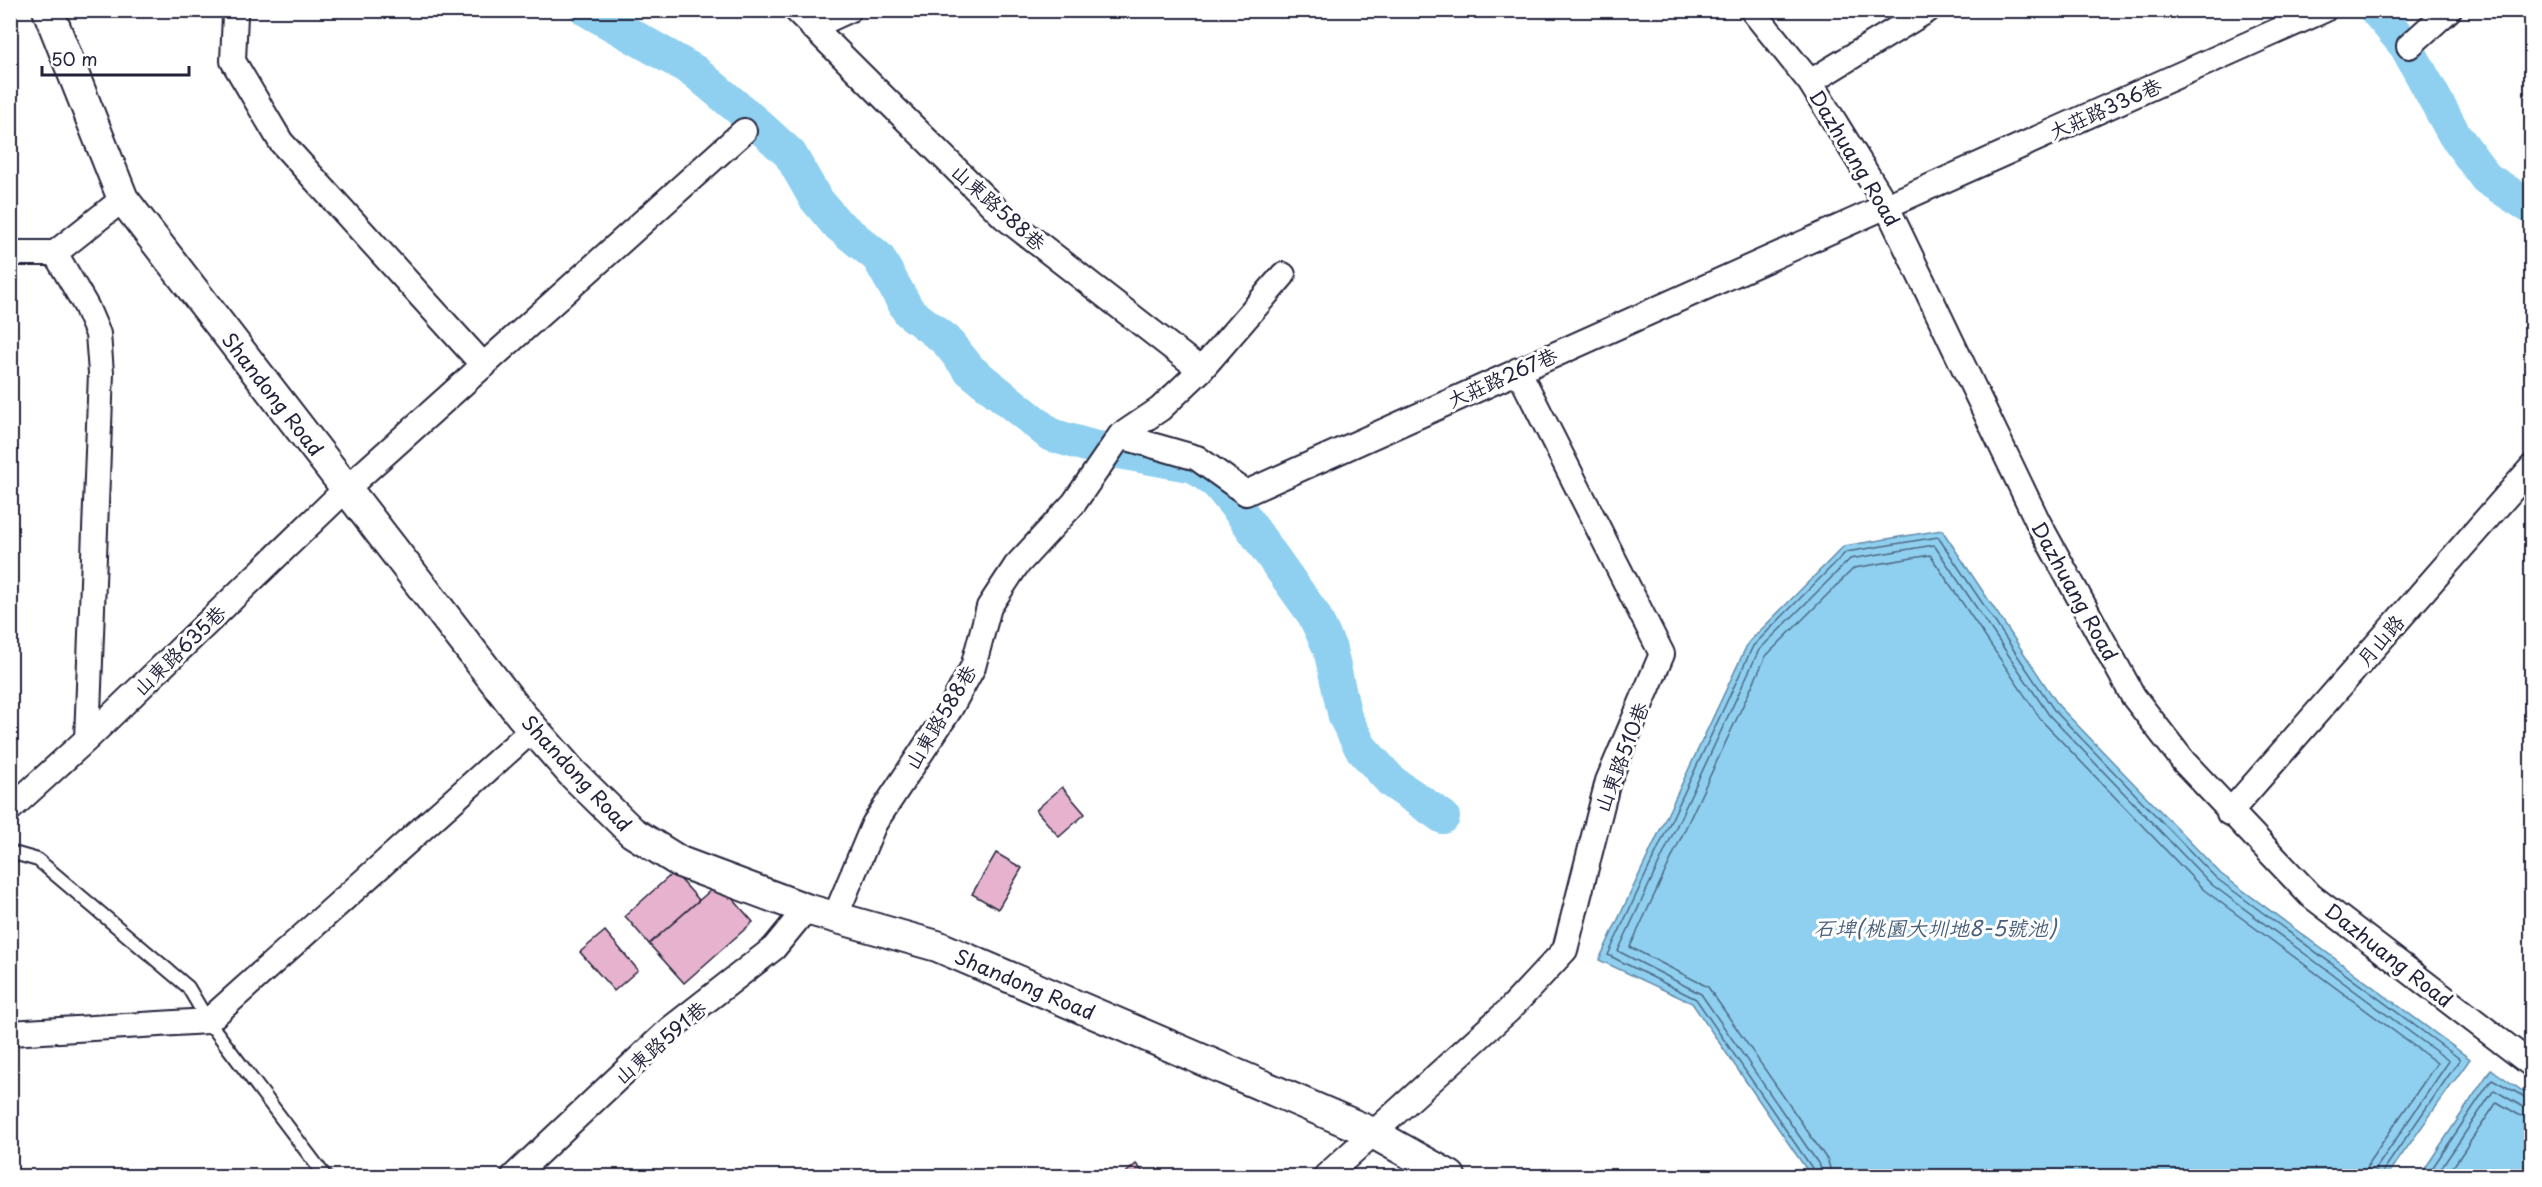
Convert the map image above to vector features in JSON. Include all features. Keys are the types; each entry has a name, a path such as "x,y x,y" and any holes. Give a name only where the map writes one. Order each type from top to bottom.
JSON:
{"street":[{"name":"Shandong Road","path":"48,10 123,199 533,729 572,773 632,832 680,862 806,909 937,946 1374,1133 1450,1176"},
{"path":"804,19 849,10"},
{"name":"Dazhuang Road","path":"1752,10 1810,82 1886,205 2038,522 2133,696 2184,762 2229,813 2310,895 2532,1065"},
{"path":"1810,82 1928,10"},
{"name":"大莊路336巷","path":"1886,205 2324,10"},
{"path":"2409,46 2449,10"},
{"path":"235,15 233,61 281,142 484,366"},
{"name":"山東路588巷","path":"804,19 1005,217 1201,370"},
{"name":"山東路635巷","path":"10,809 87,739 346,489 744,131"},
{"path":"10,253 55,253 123,199"},
{"name":"大莊路267巷","path":"1120,436 1197,458 1246,493 1886,205"},
{"path":"55,253 86,306 98,334 101,373 87,739"},
{"name":"山東路588巷","path":"835,917 874,824 950,709 973,667 989,607 1016,566 1074,503 1120,436 1160,409 1201,370 1283,275"},
{"name":"山東路510巷","path":"1326,1176 1509,1010 1565,950 1608,781 1662,654 1518,370"},
{"name":"月山路","path":"2229,813 2532,467"},
{"path":"10,1033 208,1021 533,729"},
{"name":"山東路591巷","path":"514,1176 670,1029 774,948 806,909"}],"lane":[{"path":"10,852 38,860 189,987 208,1021 326,1176"}],"water":[{"name":"石埤(桃園大圳地8-5號池)","path":"1942,530 2059,706 2221,874 2470,1059 2387,1176 1811,1176 1692,1003 1599,960 1748,643 1844,546"},
{"path":"2491,1069 2531,1097 2531,1176 2420,1176"}],"building":[{"path":"1062,787 1085,814 1059,837 1036,810"},
{"path":"996,853 1022,868 998,909 972,894"},
{"path":"674,872 699,900 649,944 625,916"},
{"path":"719,883 753,922 684,983 649,944"},
{"path":"605,931 638,970 614,991 580,952"},
{"path":"1136,1164 1147,1176 1122,1176"}],"waterway":[{"path":"587,10 694,71 790,154 815,198 836,223 878,257 909,312 946,340 970,370 1051,435 1093,447 1194,466 1218,484 1314,615 1330,649 1345,717 1361,748 1392,782 1443,817"},
{"path":"2376,10 2406,46 2454,134 2486,178 2532,208"}]}
